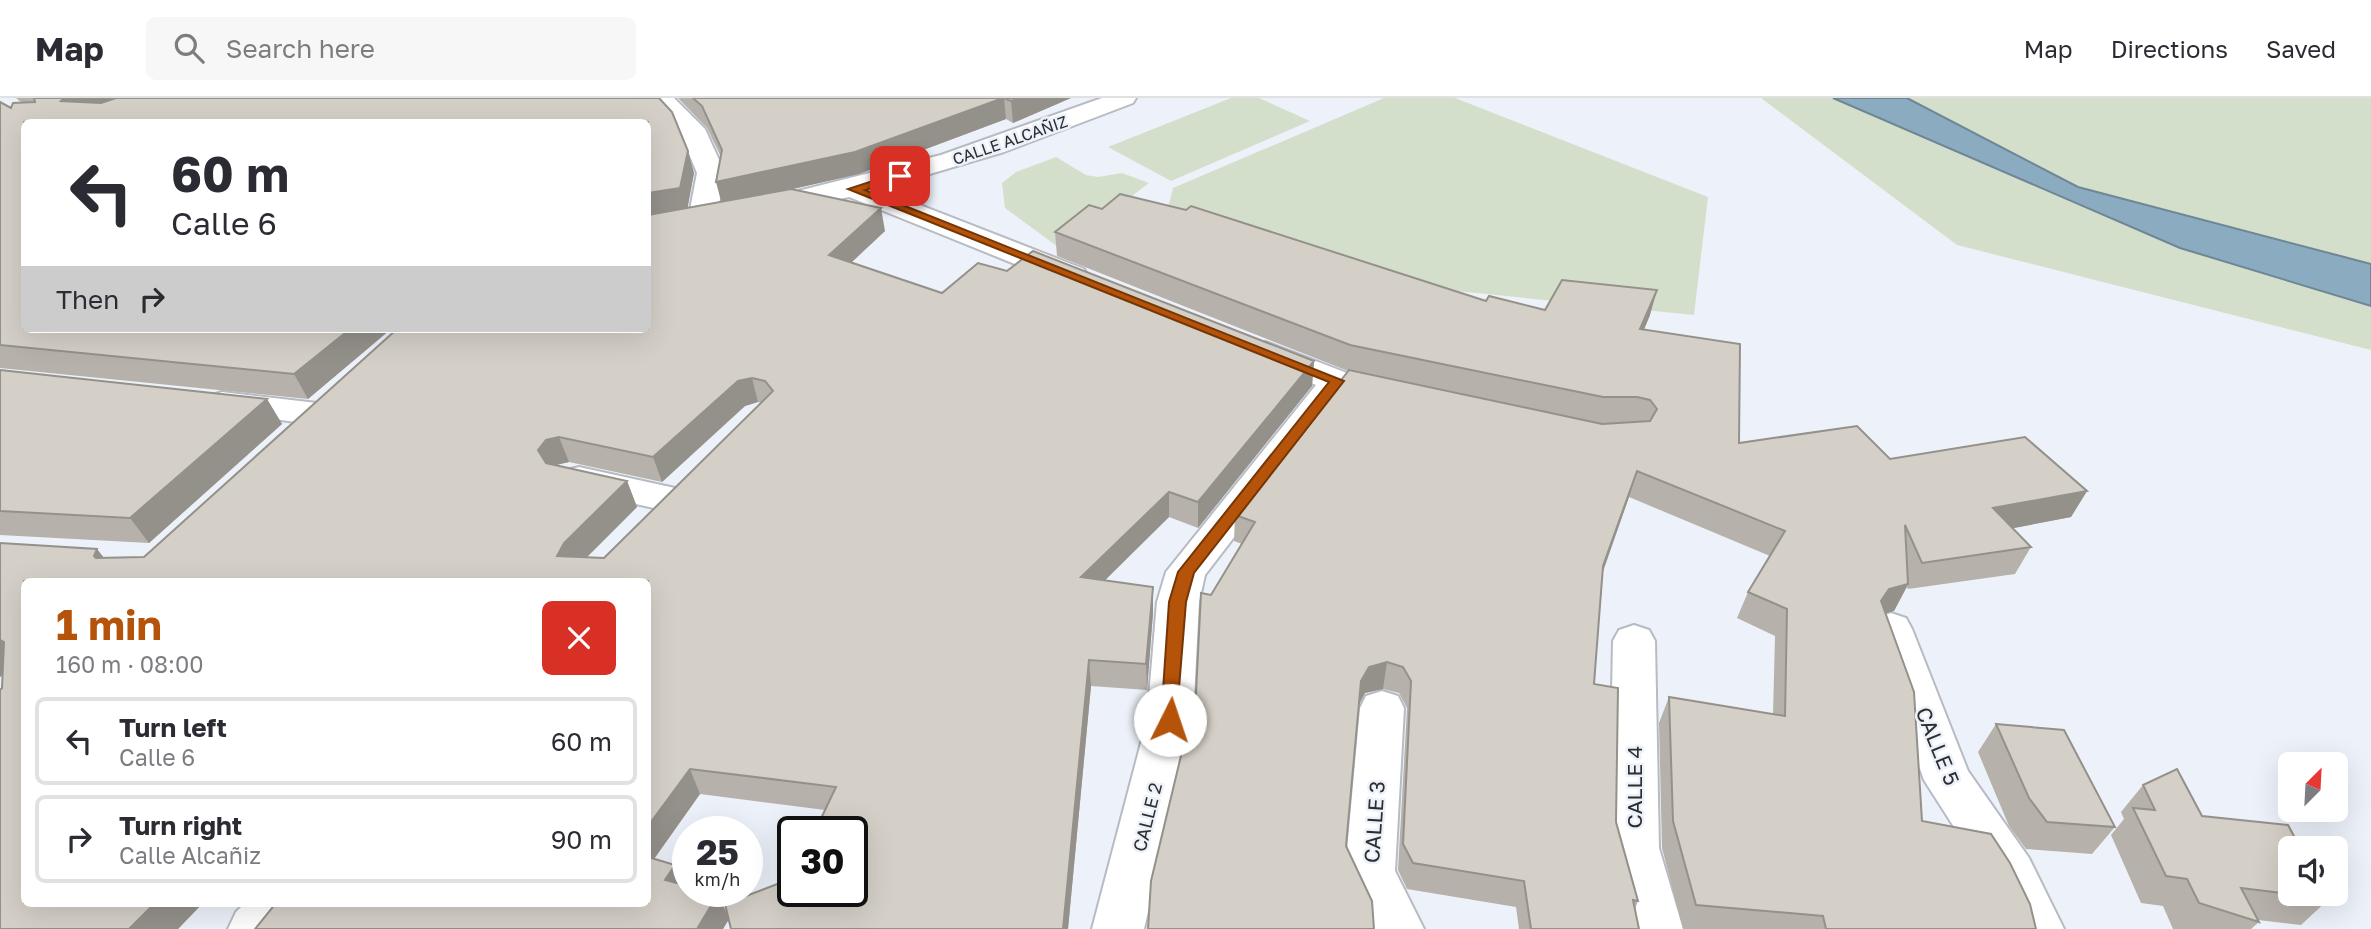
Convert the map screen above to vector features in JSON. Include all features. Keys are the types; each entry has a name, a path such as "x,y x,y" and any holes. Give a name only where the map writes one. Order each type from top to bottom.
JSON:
{"street":[{"path":"660,98 692,129 710,173 723,216"},
{"name":"CALLE ALCAÑIZ","path":"675,224 854,189 1004,145 1124,98"},
{"path":"854,189 1096,285"},
{"path":"1235,340 1337,381 1419,398"},
{"name":"CALLE 2","path":"1118,929 1170,720 1178,602 1186,572 1337,381"},
{"path":"287,441 346,388"},
{"path":"184,399 317,414"},
{"path":"644,526 700,471"},
{"path":"570,477 671,499"},
{"name":"CALLE 5","path":"1891,629 1948,780 2011,873 2038,929"},
{"name":"CALLE 4","path":"1633,641 1634,848 1657,929"},
{"name":"CALLE 3","path":"1382,708 1370,872 1398,929"},
{"path":"254,929 275,907"}],"green space":[{"path":"1231,98 1259,98 1310,121 1171,181 1108,147"},
{"path":"1384,98 1455,98 1708,197 1694,315 1386,284 1166,216 1173,188"},
{"path":"1761,98 2371,98 2371,350 1957,245"},
{"path":"1056,157 1086,175 1098,177 1122,173 1149,183 1062,250 1005,208 1002,183 1016,172"}],"water":[{"path":"1833,98 1907,98 2078,187 2371,264 2371,306 2180,248"}],"building":[{"path":"34,98 64,98 61,101 101,103 116,98 659,98 672,112 688,151 680,188 651,193 651,119 21,119 21,333 345,333 294,374 0,345 0,102 11,108 13,103 35,102"},
{"path":"693,98 1003,98 855,152 716,182 722,150 702,106"},
{"path":"791,189 881,208 829,255 942,293 978,263 1007,271 1033,251 1314,361 1198,502 1169,492 1081,577 1153,587 1146,664 1089,660 1063,929 731,929 726,907 763,907 763,889 777,884 777,907 868,907 868,816 822,816 836,787 690,769 651,822 651,578 21,578 21,907 151,907 129,929 0,929 0,690 4,642 0,640 0,543 97,549 94,556 144,557 393,333 651,333 651,214","holes":["752,378 765,381 773,391 604,558 557,556 564,543 627,481 546,463 538,450 546,440 559,437 653,457 738,381"]},
{"path":"1120,194 1186,210 1191,206 1486,301 1489,296 1545,310 1562,280 1657,290 1640,329 1740,344 1739,443 1857,426 1890,459 2025,437 2087,491 1993,508 2031,547 1922,563 1905,525 1908,584 1889,589 1881,601 1914,692 1922,821 1991,834 2010,863 2030,904 2036,929 1826,929 1823,916 1696,905 1673,821 1669,697 1785,716 1787,609 1748,592 1785,531 1637,471 1603,566 1594,684 1618,688 1616,822 1638,901 1633,900 1639,929 1531,929 1524,881 1413,863 1403,844 1411,681 1403,667 1387,662 1369,667 1361,681 1346,846 1372,901 1374,929 1148,929 1151,881 1196,693 1201,593 1211,595 1255,522 1235,515 1349,370 1602,424 1650,421 1657,409 1650,400 1637,397 1603,397 1350,345 1055,232 1089,205 1102,209"},
{"path":"0,370 267,399 130,518 0,511"},
{"path":"1996,724 2064,730 2115,827 2047,822 2029,798"},
{"path":"2177,769 2202,816 2288,825 2294,836 2278,836 2278,892 2241,888 2259,922 2199,903 2187,879 2166,876 2133,808 2155,810 2143,785"},
{"path":"651,858 672,864 672,870 665,880 672,882 672,907 710,907 697,929 255,929 273,907 651,907"}],"route":[{"path":"900,176 854,189 1337,381 1186,572 1178,602 1170,720"}]}
